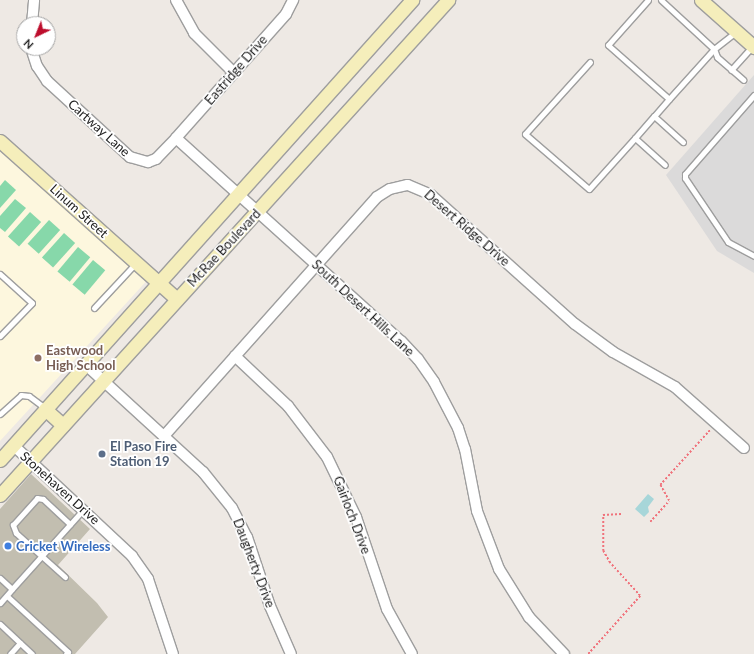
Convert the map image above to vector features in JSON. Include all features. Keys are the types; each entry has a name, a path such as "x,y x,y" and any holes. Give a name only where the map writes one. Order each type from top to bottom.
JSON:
{"main road":[{"name":"McRae Boulevard","path":"0,460 158,281 412,0"},
{"name":"McRae Boulevard","path":"0,495 177,299 258,212 448,0"},
{"path":"701,0 753,47"},
{"name":"Linum Street","path":"0,140 177,299"},
{"path":"45,409 63,425"}],"street":[{"path":"33,16 34,0"},
{"path":"176,0 194,33 234,73"},
{"name":"Eastridge Drive","path":"176,138 286,14 293,0"},
{"name":"Cartway Lane","path":"34,56 37,66 47,81 134,160 148,162 156,158 176,138"},
{"path":"176,138 237,193"},
{"name":"Desert Ridge Drive","path":"164,436 316,264 382,193 399,186 417,187 430,195 592,337 675,387 744,448"},
{"name":"South Desert Hills Lane","path":"237,193 401,341 434,382 449,409 465,449 477,511 499,569 529,617 564,654"},
{"name":"Gairloch Drive","path":"235,356 288,406 329,461 353,510 387,609 412,654"},
{"name":"Daugherty Drive","path":"85,364 203,472 232,508 247,537 270,606 290,654"},
{"name":"Stonehaven Drive","path":"13,445 123,546 143,570 155,594 173,654"}],"lane":[{"path":"648,0 608,45 669,99"},
{"path":"661,0 714,49 717,57 743,80"},
{"path":"590,62 526,134 589,190 714,49 736,32"},
{"path":"731,70 753,47"},
{"path":"754,95 685,174 685,178 728,242 754,256"},
{"path":"654,116 683,142"},
{"path":"635,138 665,165"},
{"path":"94,308 136,262"},
{"path":"0,274 32,303 0,336"},
{"path":"0,414 21,395 29,396 45,409"},
{"path":"65,578 13,529 15,521 37,498 43,499 70,524"},
{"path":"0,603 84,510"},
{"path":"0,578 12,589"},
{"path":"7,596 68,652 66,654"},
{"path":"0,624 32,654"},
{"path":"10,654 20,643"}],"path":[{"path":"650,522 669,501 660,485 717,423"},
{"path":"588,654 640,596 610,563 603,551 603,515 621,514"}],"shaded area":[{"path":"754,75 754,273 717,251 666,175"},
{"name":"Eastwood High School","path":"0,141 152,275 0,441"},
{"path":"31,474 90,529 58,565 97,603 108,617 75,654 0,654 0,509"}],"green space":[{"path":"5,180 16,190 0,208 0,186"},
{"path":"15,199 26,208 5,232 0,228 0,216"},
{"path":"30,212 41,222 19,247 8,237"},
{"path":"49,220 60,230 39,254 28,244"},
{"path":"64,233 75,243 53,268 42,258"},
{"path":"78,247 90,257 70,282 57,272"},
{"path":"93,260 105,270 85,295 72,285"}],"water":[{"path":"648,494 654,499 648,507 649,512 644,517 635,509"}],"place":[{"name":"Eastwood High School","path":"38,358"},
{"name":"El Paso Fire Station 19","path":"102,454"},
{"name":"Cricket Wireless","path":"8,546"}]}
